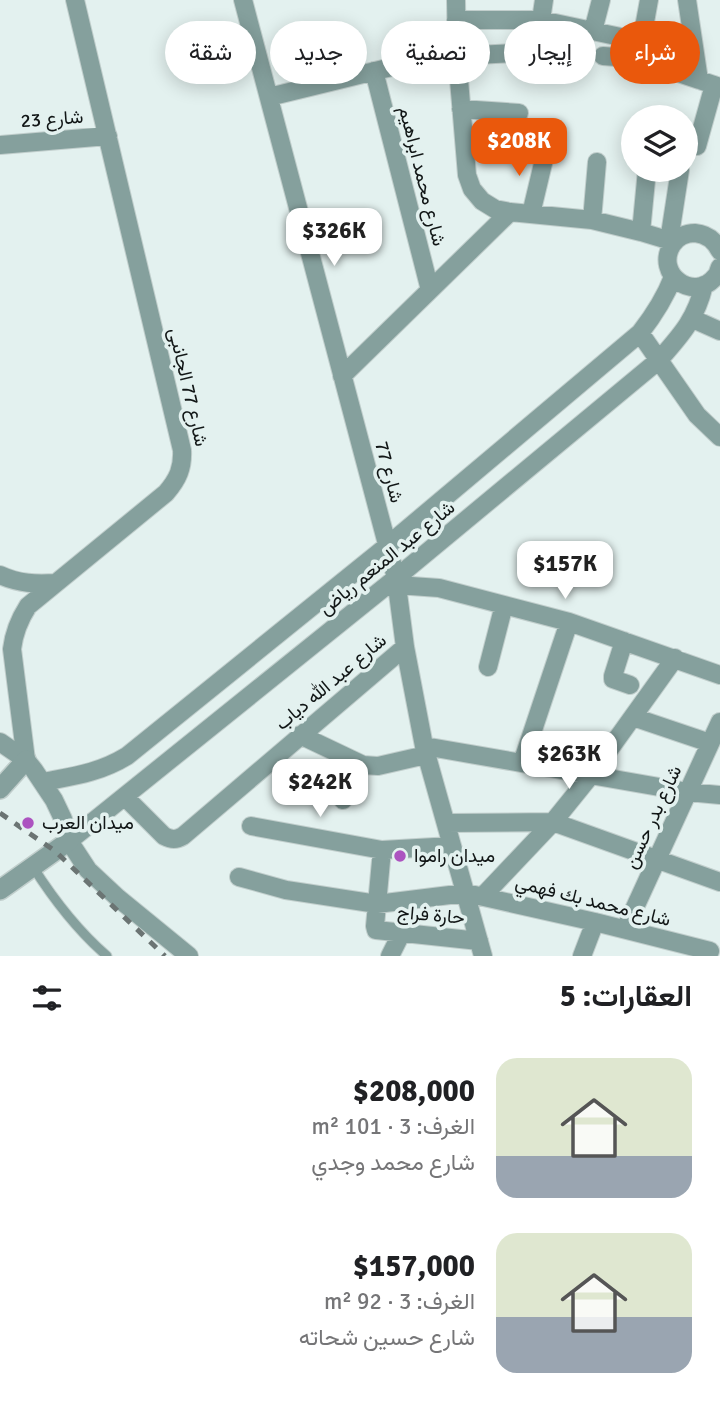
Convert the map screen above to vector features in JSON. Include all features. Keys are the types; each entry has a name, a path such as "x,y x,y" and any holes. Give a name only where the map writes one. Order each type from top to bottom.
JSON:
{"street":[{"name":"شارع 77 الجانبى","path":"26,760 12,649 19,620 28,606 166,493 180,473 182,462 182,450 75,0"},
{"name":"شارع 77","path":"243,0 396,581 405,647 425,750 452,846 474,894 481,948"},
{"path":"456,0 456,20 546,21"},
{"path":"541,20 544,0"},
{"path":"596,21 601,0"},
{"path":"646,21 649,0"},
{"path":"688,0 711,84 698,142"},
{"path":"603,56 610,56"},
{"path":"269,97 381,69"},
{"name":"شارع محمد ابراهيم","path":"374,71 430,290"},
{"path":"459,84 467,175 472,189 482,201 495,209 592,220 671,242 692,233 703,234 712,239 719,248"},
{"path":"461,109 519,113"},
{"name":"شارع 23","path":"0,145 108,136"},
{"path":"531,214 546,151"},
{"path":"592,220 597,162"},
{"path":"641,232 646,182"},
{"path":"678,182 668,254 668,266 673,277 682,284 693,287 704,285 715,278 720,267"},
{"path":"342,376 509,212"},
{"name":"شارع عبد المنعم رياض","path":"43,782 93,773 127,757 387,546 640,332 654,316 673,277"},
{"name":"شارع عبد المنعم رياض","path":"69,841 396,581 659,360 692,319 700,303 704,285"},
{"path":"692,319 720,331"},
{"path":"640,332 697,415 720,437"},
{"path":"0,575 12,581 56,583"},
{"path":"396,581 439,588 569,622 720,675"},
{"path":"488,667 504,605"},
{"path":"522,763 569,622"},
{"path":"624,641 612,676 616,681 630,685"},
{"name":"شارع عبد الله دياب","path":"125,797 164,836 177,839 183,836 405,647"},
{"path":"240,877 286,890 377,904 474,894 553,822 592,775 675,658"},
{"path":"633,716 710,743"},
{"name":"شارع بدر حسن","path":"625,929 720,722"},
{"path":"300,734 363,765 378,766 425,750 720,795"},
{"path":"0,742 26,760 43,782 54,800 69,841 88,870 189,956"},
{"path":"343,800 349,759"},
{"path":"0,789 26,760"},
{"path":"446,823 553,822 720,882"},
{"path":"251,826 382,850 452,846"},
{"path":"0,890 69,841"},
{"name":"حارة فراج","path":"382,850 374,926 376,930 481,948"},
{"name":"شارع محمد بك فهمي","path":"474,894 710,951"},
{"path":"582,956 595,922"},
{"path":"390,956 401,934"}],"lane":[{"path":"33,867 70,919 107,956"}],"railway":[{"path":"0,813 55,851 165,956"}],"place":[{"name":"ميدان العرب","path":"28,823"},
{"name":"ميدان راموا","path":"400,856"}]}
